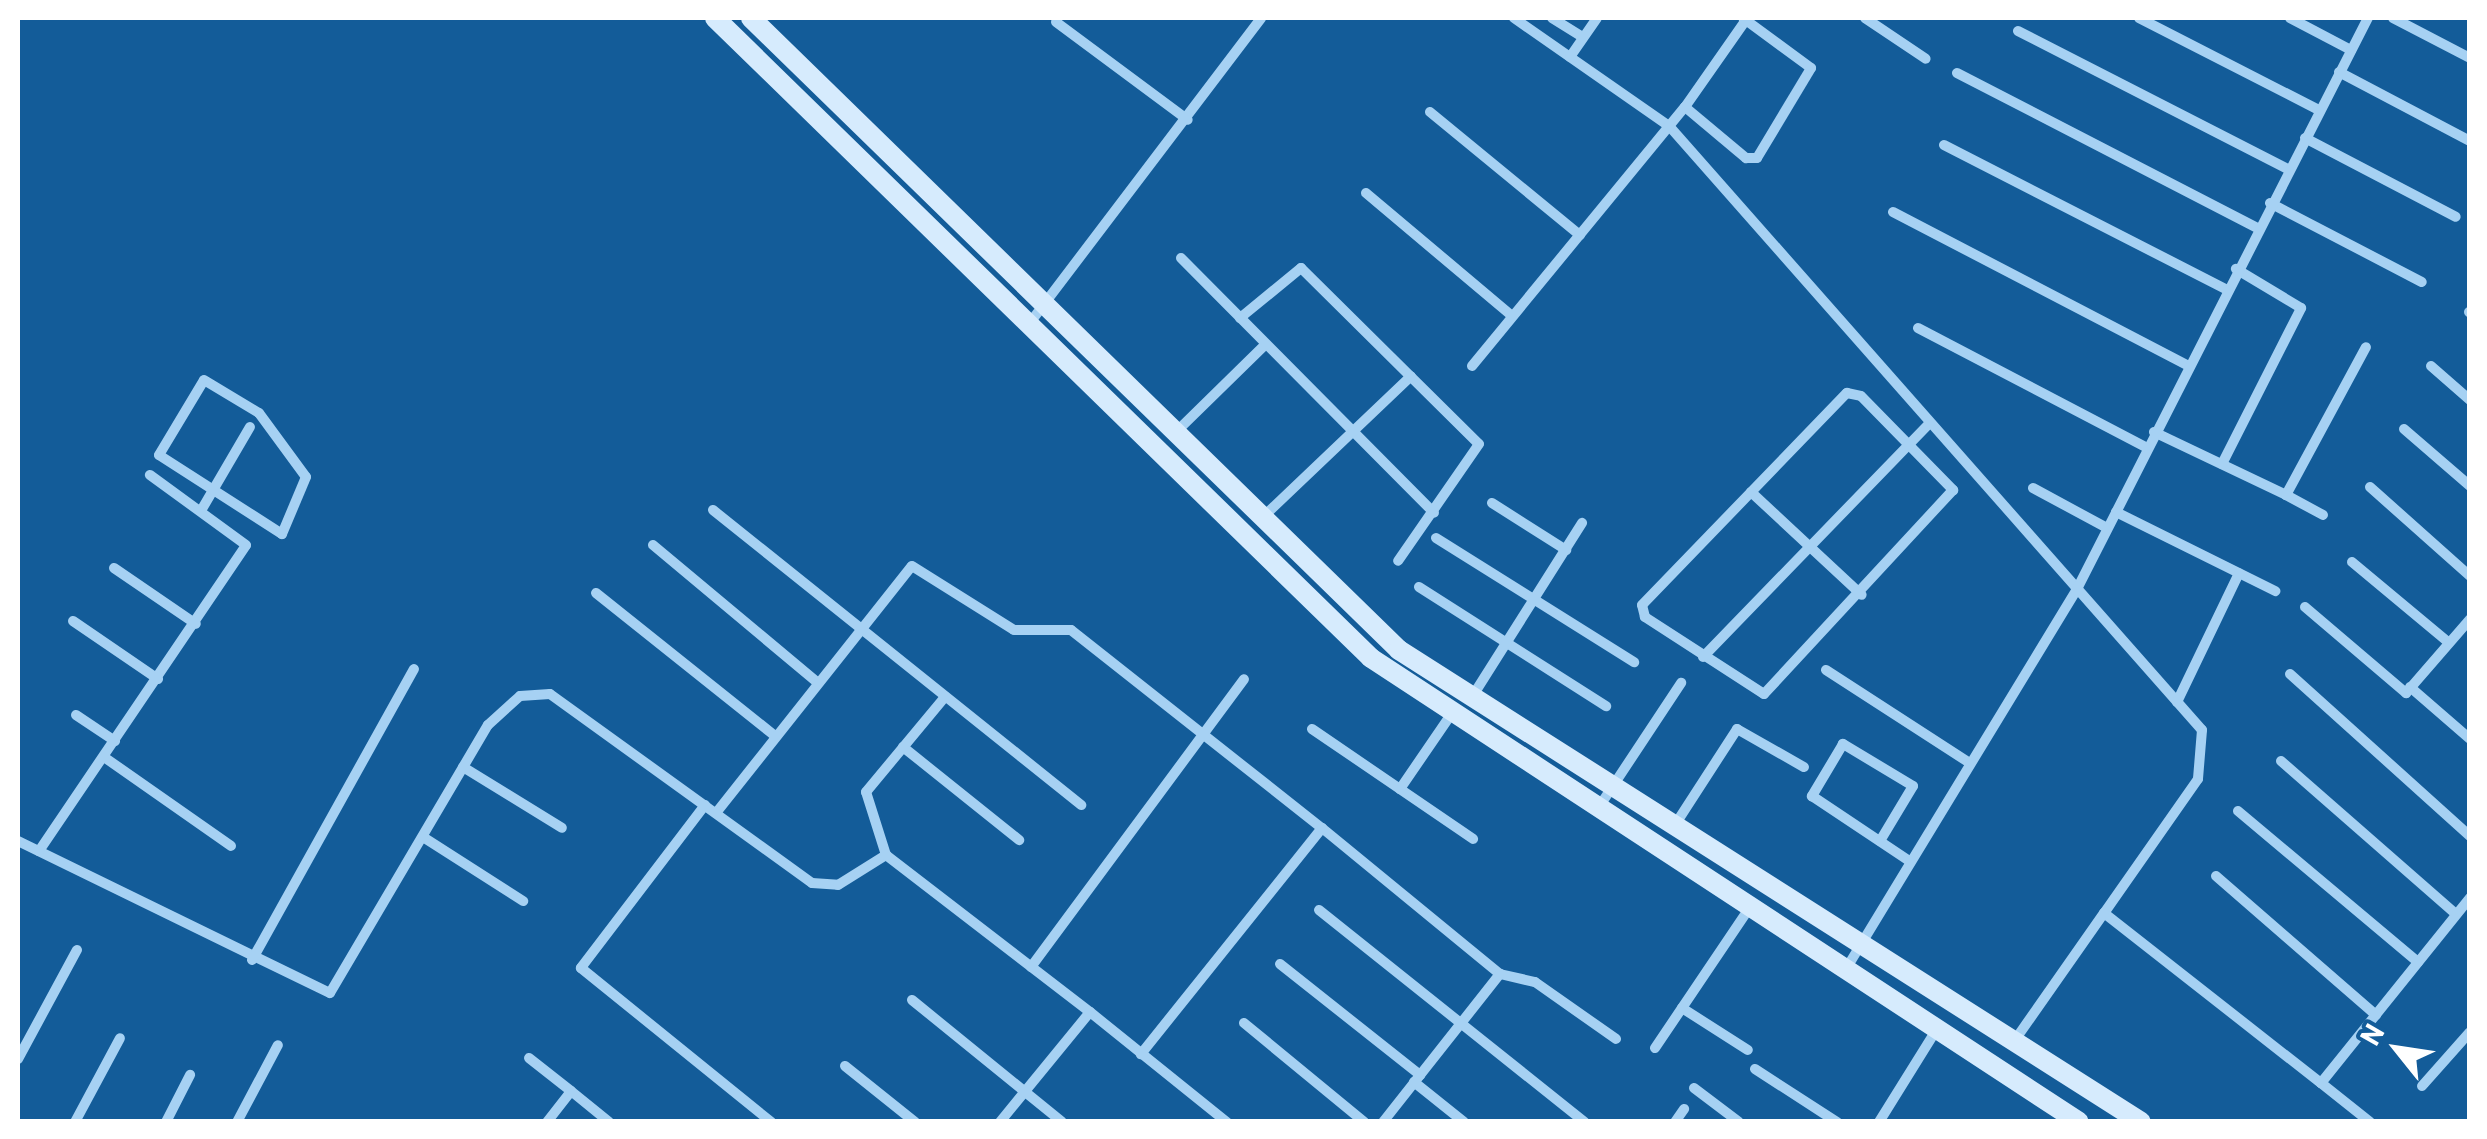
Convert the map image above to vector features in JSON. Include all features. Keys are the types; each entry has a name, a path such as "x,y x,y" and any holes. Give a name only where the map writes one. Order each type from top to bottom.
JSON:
{"street":[{"path":"715,18 1292,589 1452,713 1604,799 1673,829 2142,1122"},
{"path":"751,18 1047,304 1259,521 1357,615 1750,907 2079,1122"},
{"path":"1028,325 1188,120 1261,18"},
{"path":"1514,18 1670,127 2202,730 2198,780 2015,1040"},
{"path":"1552,18 1584,37"},
{"path":"1570,57 1597,18"},
{"path":"1865,18 1926,59"},
{"path":"2139,18 2319,110"},
{"path":"2290,18 2351,50"},
{"path":"1846,969 1908,860 2076,591 2187,365 2368,18"},
{"path":"2393,18 2470,58"},
{"path":"1472,366 1670,127 1744,19 1811,68 1757,158 1746,158 1686,106"},
{"path":"1056,22 1188,120"},
{"path":"2018,31 2288,169"},
{"path":"1956,72 2257,228"},
{"path":"2339,72 2470,141"},
{"path":"1430,112 1580,235"},
{"path":"2305,138 2456,217"},
{"path":"1944,144 2226,289"},
{"path":"1366,193 1512,316"},
{"path":"2270,203 2422,282"},
{"path":"1893,212 2187,365"},
{"path":"1181,258 1434,513"},
{"path":"1240,318 1301,268 1480,446 1398,561"},
{"path":"2222,464 2302,308 2236,269"},
{"path":"1918,328 2146,447"},
{"path":"1175,433 1266,344"},
{"path":"2286,495 2366,347"},
{"path":"2431,366 2470,400"},
{"path":"1259,521 1411,376"},
{"path":"204,380 259,413 285,440 307,487 282,534 213,490 158,455 204,380"},
{"path":"1856,392 1910,442 1952,494 1769,694 1645,617 1642,605 1751,492 1847,393 1856,392"},
{"path":"1703,656 1929,424"},
{"path":"202,509 250,427"},
{"path":"2404,429 2470,486"},
{"path":"2154,432 2323,515"},
{"path":"39,852 246,546 202,509 150,474"},
{"path":"2370,487 2470,576"},
{"path":"2033,488 2107,528"},
{"path":"1751,492 1862,595"},
{"path":"1492,504 1566,550"},
{"path":"712,510 1082,805"},
{"path":"2116,512 2274,591"},
{"path":"1471,698 1582,523"},
{"path":"1436,538 1634,662"},
{"path":"653,546 818,682"},
{"path":"2352,562 2448,642"},
{"path":"716,813 912,566 1014,630 1070,630 1500,974 1535,982 1616,1039"},
{"path":"114,568 196,624"},
{"path":"2177,702 2239,573"},
{"path":"1419,587 1606,706"},
{"path":"596,593 775,736"},
{"path":"2305,606 2406,693 2470,619"},
{"path":"73,621 158,679"},
{"path":"252,960 414,669"},
{"path":"1826,670 1970,763"},
{"path":"2290,674 2470,836"},
{"path":"1031,967 1244,679"},
{"path":"1604,799 1681,683"},
{"path":"2410,687 2470,739"},
{"path":"18,842 252,960 330,993 498,712 520,696 550,694 823,888 886,856"},
{"path":"945,697 866,792 886,856 1227,1122"},
{"path":"1400,789 1452,713"},
{"path":"76,715 115,741"},
{"path":"1312,729 1473,839"},
{"path":"1673,829 1737,729 1804,767"},
{"path":"1880,842 1913,786 1843,744 1812,796 1880,842 1908,860"},
{"path":"903,748 1019,840"},
{"path":"104,758 231,846"},
{"path":"2281,761 2456,914"},
{"path":"464,766 562,828"},
{"path":"705,805 581,968 771,1122"},
{"path":"2238,811 2418,962"},
{"path":"1141,1054 1322,828"},
{"path":"423,837 523,901"},
{"path":"2216,876 2376,1015"},
{"path":"2322,1082 2470,898"},
{"path":"1655,1048 1750,907"},
{"path":"1318,910 1585,1122"},
{"path":"2104,913 2370,1122"},
{"path":"18,1059 77,950"},
{"path":"1280,964 1464,1122"},
{"path":"1384,1122 1500,974"},
{"path":"912,1000 1062,1122"},
{"path":"1682,1008 1748,1050"},
{"path":"1000,1122 1090,1012"},
{"path":"1244,1023 1364,1122"},
{"path":"1880,1122 1937,1029"},
{"path":"2422,1086 2470,1032"},
{"path":"75,1122 120,1038"},
{"path":"237,1122 278,1045"},
{"path":"529,1058 609,1122"},
{"path":"845,1066 915,1122"},
{"path":"1755,1070 1837,1122"},
{"path":"166,1122 190,1075"},
{"path":"1694,1088 1738,1122"},
{"path":"547,1122 571,1092"},
{"path":"1675,1122 1684,1110"}]}
